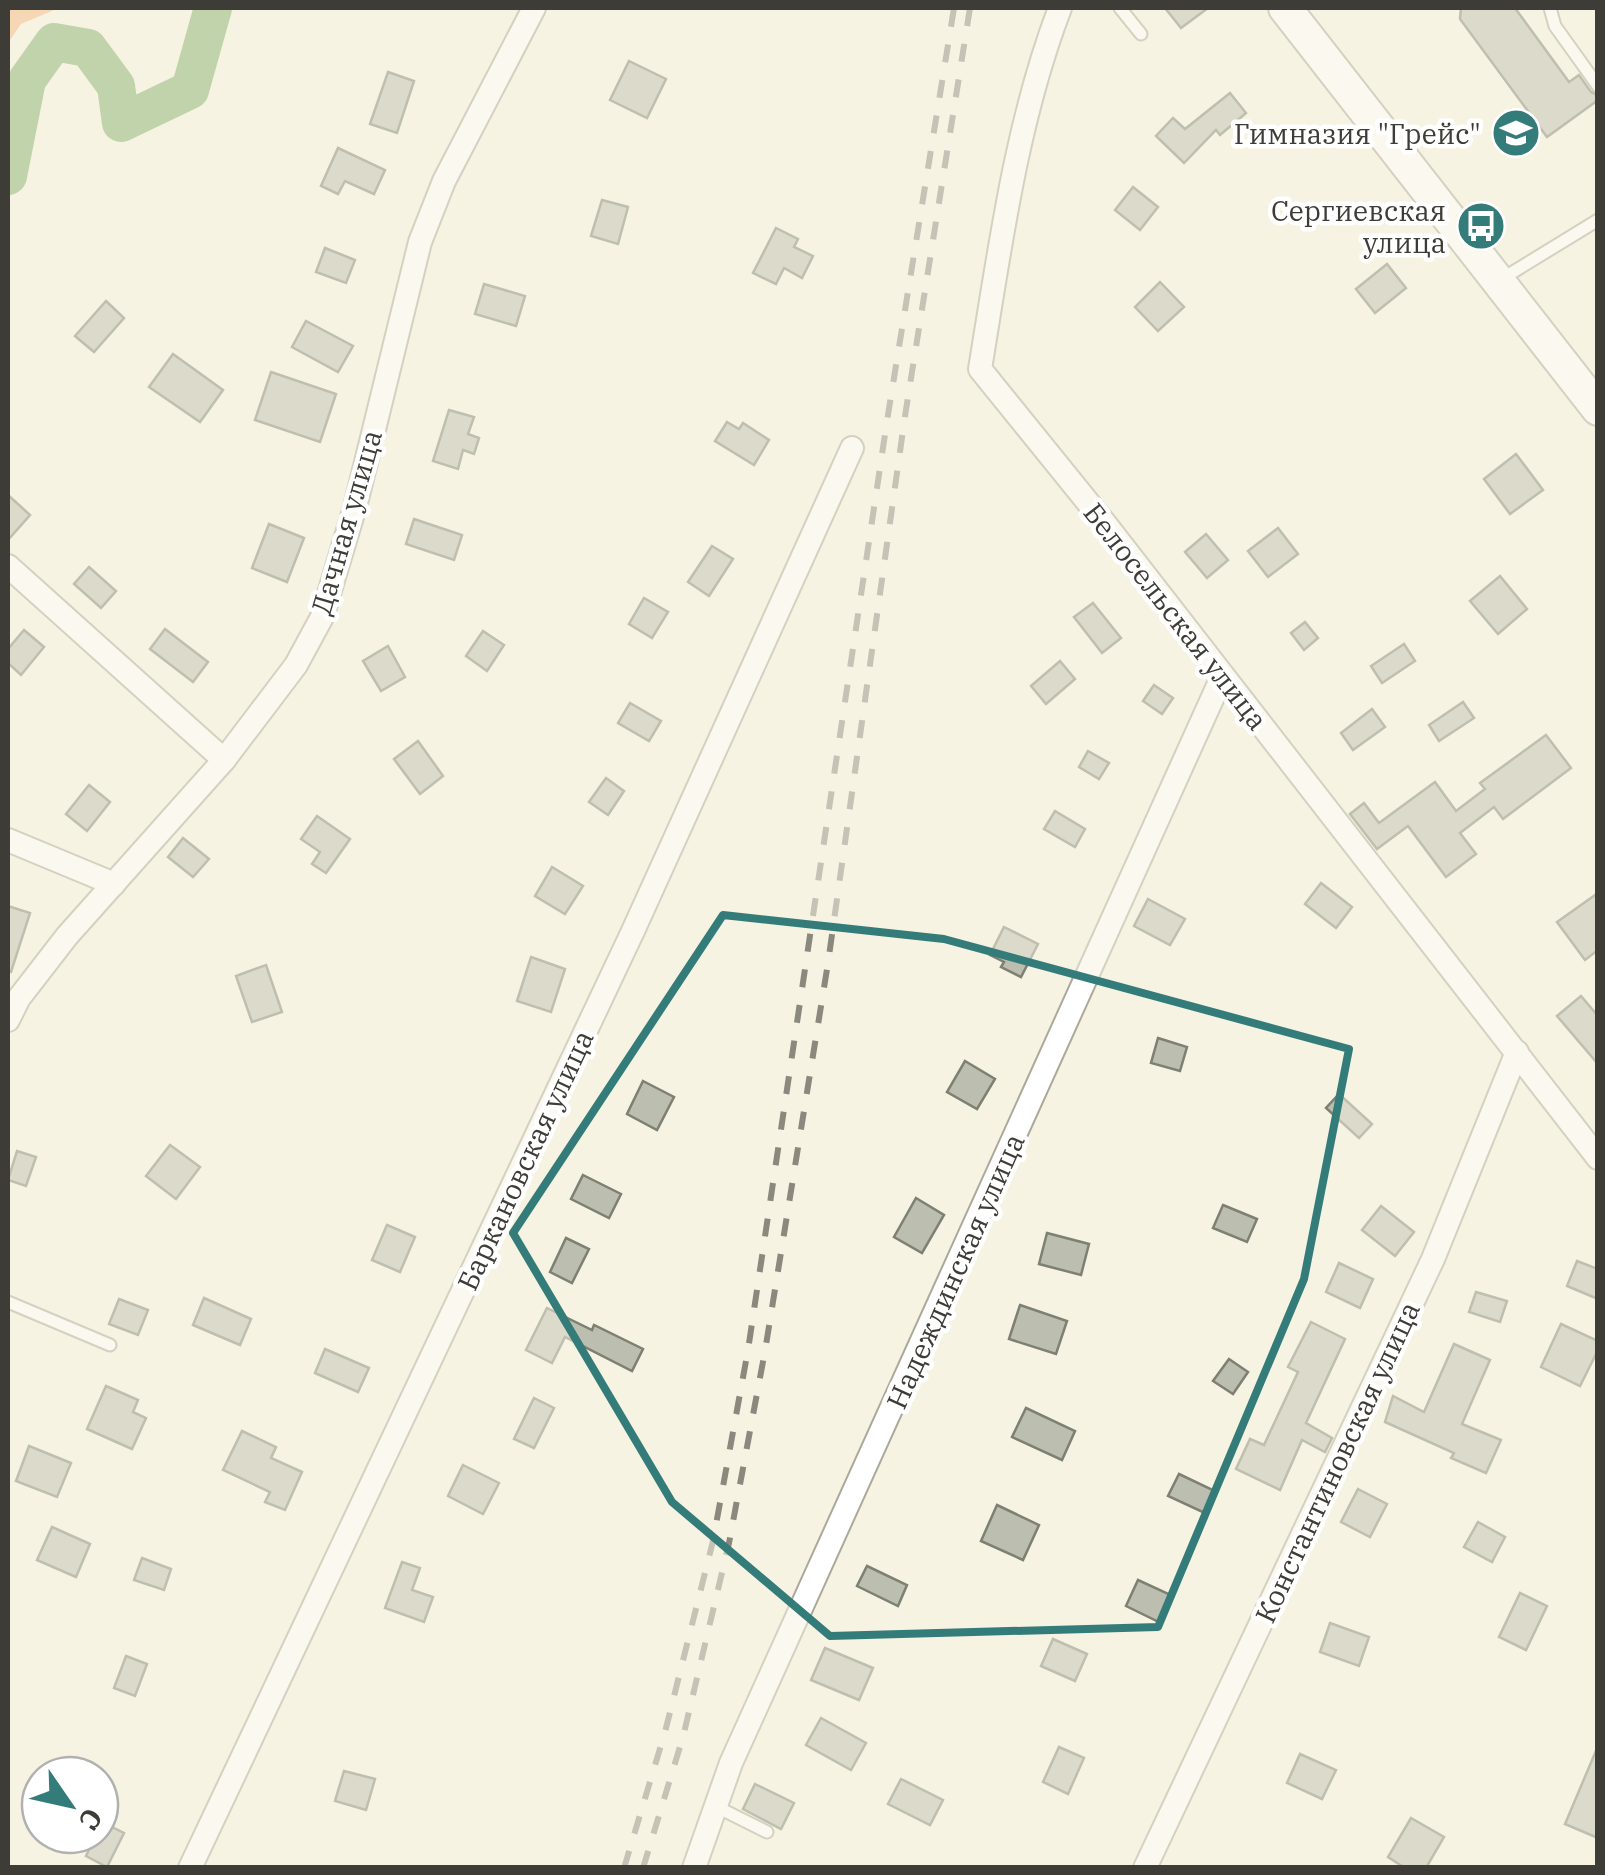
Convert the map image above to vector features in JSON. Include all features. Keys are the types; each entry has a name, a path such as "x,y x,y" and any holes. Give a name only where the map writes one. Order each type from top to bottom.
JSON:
{"street":[{"name":"Дачная улица","path":"8,1020 39,970 224,760 296,665 322,617 355,508 420,242 444,181 534,8"},
{"name":"Белосельская улица","path":"1060,8 1044,49 1007,204 980,369 1104,521 1598,1158"},
{"path":"1285,8 1598,409"},
{"name":"Баркановская улица","path":"190,1868 600,1002 852,448"},
{"path":"8,566 224,760"},
{"name":"Надеждинская улица","path":"694,1868 731,1763 1222,677"},
{"path":"8,840 114,884"},
{"name":"Константиновская улица","path":"1145,1868 1433,1259 1517,1052"}],"lane":[{"path":"1120,8 1140,34"},
{"path":"1550,8 1555,26 1598,86"},
{"path":"1498,281 1595,224"},
{"path":"8,1302 110,1345"},
{"path":"716,1806 767,1832"}],"highlighted area":[{"path":"723,915 944,939 1349,1049 1304,1279 1158,1627 830,1636 672,1502 513,1233"}],"shaded area":[{"path":"8,8 59,8 21,24 8,43"}],"building":[{"path":"1165,8 1208,8 1181,28"},
{"path":"1461,8 1515,8 1569,82 1579,75 1591,92 1598,95 1598,100 1547,137 1460,19"},
{"path":"629,61 666,79 647,118 610,100"},
{"path":"388,72 414,81 397,133 370,124"},
{"path":"1230,93 1246,113 1220,135 1216,130 1184,163 1156,136 1173,118 1185,129"},
{"path":"338,148 385,170 374,194 345,181 338,194 321,186"},
{"path":"1133,187 1158,207 1140,230 1115,210"},
{"path":"602,200 628,207 618,244 591,236"},
{"path":"776,228 798,239 794,247 813,256 802,278 784,268 776,284 753,273"},
{"path":"325,248 355,260 346,283 316,272"},
{"path":"1387,264 1406,288 1375,313 1356,289"},
{"path":"1160,282 1184,307 1158,331 1135,307"},
{"path":"484,284 525,296 516,326 475,314"},
{"path":"106,301 124,318 94,352 75,336"},
{"path":"306,321 353,346 338,372 292,347"},
{"path":"173,354 223,390 200,422 149,387"},
{"path":"271,372 336,394 320,442 255,420"},
{"path":"449,410 474,417 468,434 479,438 474,454 463,450 458,469 433,461"},
{"path":"727,422 739,429 743,423 769,440 754,465 715,441"},
{"path":"1516,454 1543,490 1510,514 1484,479"},
{"path":"8,495 30,515 8,540"},
{"path":"414,519 462,535 454,560 406,544"},
{"path":"269,524 304,538 287,582 252,568"},
{"path":"1278,528 1298,554 1268,577 1248,551"},
{"path":"1206,534 1228,560 1207,578 1185,552"},
{"path":"712,546 733,559 709,596 688,582"},
{"path":"89,567 116,591 101,608 74,584"},
{"path":"1500,576 1527,609 1498,634 1470,601"},
{"path":"644,598 668,612 652,638 629,624"},
{"path":"1093,603 1121,638 1102,653 1074,617"},
{"path":"1305,622 1318,638 1304,650 1291,633"},
{"path":"165,629 208,662 193,682 150,649"},
{"path":"24,630 44,647 21,675 8,663 8,649"},
{"path":"483,631 504,645 487,671 466,656"},
{"path":"1404,644 1415,661 1382,683 1371,666"},
{"path":"388,646 405,677 381,691 363,661"},
{"path":"1060,661 1075,679 1046,704 1031,686"},
{"path":"1154,685 1173,698 1162,714 1143,701"},
{"path":"1463,702 1474,718 1439,741 1429,725"},
{"path":"630,703 661,721 649,741 618,723"},
{"path":"1372,709 1385,727 1353,750 1341,733"},
{"path":"1546,735 1571,768 1503,819 1494,807 1460,833 1476,854 1446,877 1408,826 1377,849 1350,814 1364,803 1379,823 1435,782 1456,811 1485,789 1480,783"},
{"path":"418,741 443,776 420,794 394,759"},
{"path":"1088,751 1109,763 1099,779 1079,767"},
{"path":"606,778 624,791 608,815 589,802"},
{"path":"89,785 110,802 87,831 66,814"},
{"path":"1055,811 1085,829 1075,847 1044,829"},
{"path":"317,816 350,839 326,873 312,864 320,852 301,839"},
{"path":"183,838 209,859 193,877 168,857"},
{"path":"552,867 583,886 565,914 535,896"},
{"path":"1321,883 1352,907 1336,928 1305,904"},
{"path":"1598,893 1598,950 1585,960 1557,922"},
{"path":"1148,899 1185,919 1170,945 1134,926"},
{"path":"8,906 30,913 11,972 8,971"},
{"path":"1004,927 1038,944 1021,977 1001,967 1004,962 990,955"},
{"path":"531,957 565,969 551,1012 517,1001"},
{"path":"266,965 282,1012 252,1022 236,976"},
{"path":"1581,996 1598,1016 1598,1064 1557,1016"},
{"path":"1158,1038 1187,1047 1180,1071 1151,1063"},
{"path":"965,1061 995,1079 977,1109 947,1092"},
{"path":"643,1081 674,1097 657,1130 627,1114"},
{"path":"1339,1094 1372,1124 1359,1138 1326,1108"},
{"path":"170,1145 200,1167 176,1199 146,1176"},
{"path":"17,1151 36,1157 26,1186 8,1180"},
{"path":"583,1175 621,1194 609,1218 571,1199"},
{"path":"916,1198 944,1215 922,1253 894,1237"},
{"path":"1223,1205 1257,1219 1247,1242 1213,1228"},
{"path":"1381,1206 1414,1232 1395,1256 1362,1230"},
{"path":"387,1225 415,1237 400,1272 372,1260"},
{"path":"1047,1233 1089,1244 1081,1275 1039,1264"},
{"path":"566,1238 589,1249 572,1283 550,1272"},
{"path":"1577,1261 1598,1269 1598,1299 1567,1286"},
{"path":"1339,1263 1373,1279 1360,1308 1326,1292"},
{"path":"1476,1292 1507,1301 1500,1322 1469,1312"},
{"path":"204,1298 251,1319 240,1345 193,1325"},
{"path":"119,1299 148,1310 138,1335 109,1324"},
{"path":"1020,1305 1067,1321 1056,1354 1009,1339"},
{"path":"547,1308 643,1349 632,1371 565,1337 552,1363 526,1350"},
{"path":"1311,1322 1345,1339 1306,1423 1332,1438 1325,1452 1302,1440 1280,1490 1236,1469 1250,1439 1264,1445 1298,1372 1288,1367"},
{"path":"1561,1324 1598,1341 1598,1350 1580,1386 1541,1367"},
{"path":"1454,1344 1490,1360 1462,1424 1501,1440 1486,1473 1451,1458 1454,1453 1385,1422 1393,1396 1424,1412"},
{"path":"325,1349 369,1368 358,1392 315,1373"},
{"path":"1229,1359 1248,1372 1233,1394 1213,1381"},
{"path":"106,1386 138,1400 133,1412 146,1418 132,1449 87,1429"},
{"path":"534,1398 554,1408 534,1448 514,1439"},
{"path":"1026,1408 1075,1431 1062,1460 1012,1437"},
{"path":"242,1431 276,1447 271,1458 302,1472 285,1510 265,1502 270,1492 223,1470"},
{"path":"29,1446 71,1463 57,1497 16,1481"},
{"path":"463,1465 499,1483 483,1514 448,1496"},
{"path":"1179,1474 1217,1492 1207,1514 1168,1496"},
{"path":"1358,1489 1387,1504 1370,1537 1341,1522"},
{"path":"997,1505 1039,1525 1023,1560 981,1541"},
{"path":"1478,1522 1505,1537 1492,1562 1464,1547"},
{"path":"52,1527 90,1544 76,1577 37,1560"},
{"path":"142,1558 171,1569 164,1590 134,1580"},
{"path":"402,1562 420,1568 412,1590 433,1597 424,1622 385,1608"},
{"path":"867,1566 907,1585 898,1606 857,1586"},
{"path":"1138,1580 1173,1596 1161,1623 1126,1606"},
{"path":"1520,1593 1547,1606 1526,1650 1499,1637"},
{"path":"1330,1623 1369,1637 1359,1666 1320,1652"},
{"path":"1053,1639 1087,1654 1075,1681 1041,1666"},
{"path":"825,1648 873,1668 859,1700 811,1680"},
{"path":"126,1656 147,1664 135,1696 114,1688"},
{"path":"821,1718 866,1743 851,1770 806,1745"},
{"path":"1598,1746 1598,1838 1565,1824"},
{"path":"1059,1747 1084,1758 1068,1794 1043,1782"},
{"path":"1300,1754 1336,1770 1322,1799 1287,1783"},
{"path":"344,1771 375,1779 366,1810 335,1801"},
{"path":"901,1779 943,1800 930,1825 888,1804"},
{"path":"755,1784 794,1803 781,1829 743,1809"},
{"path":"1411,1818 1444,1837 1426,1868 1405,1868 1388,1857"},
{"path":"86,1855 113,1855 107,1867"}],"waterway":[{"path":"8,176 27,80 54,42 88,48 116,86 121,123 190,90 213,8"}],"railway":[{"path":"624,1868 665,1732 713,1541 748,1350 887,421 954,8"},
{"path":"643,1868 683,1737 729,1543 765,1351 828,963 905,416 970,8"}],"place":[{"name":"Гимназия \"Грейс\"","path":"1516,133"},
{"name":"Сергиевская улица","path":"1481,226"}]}
